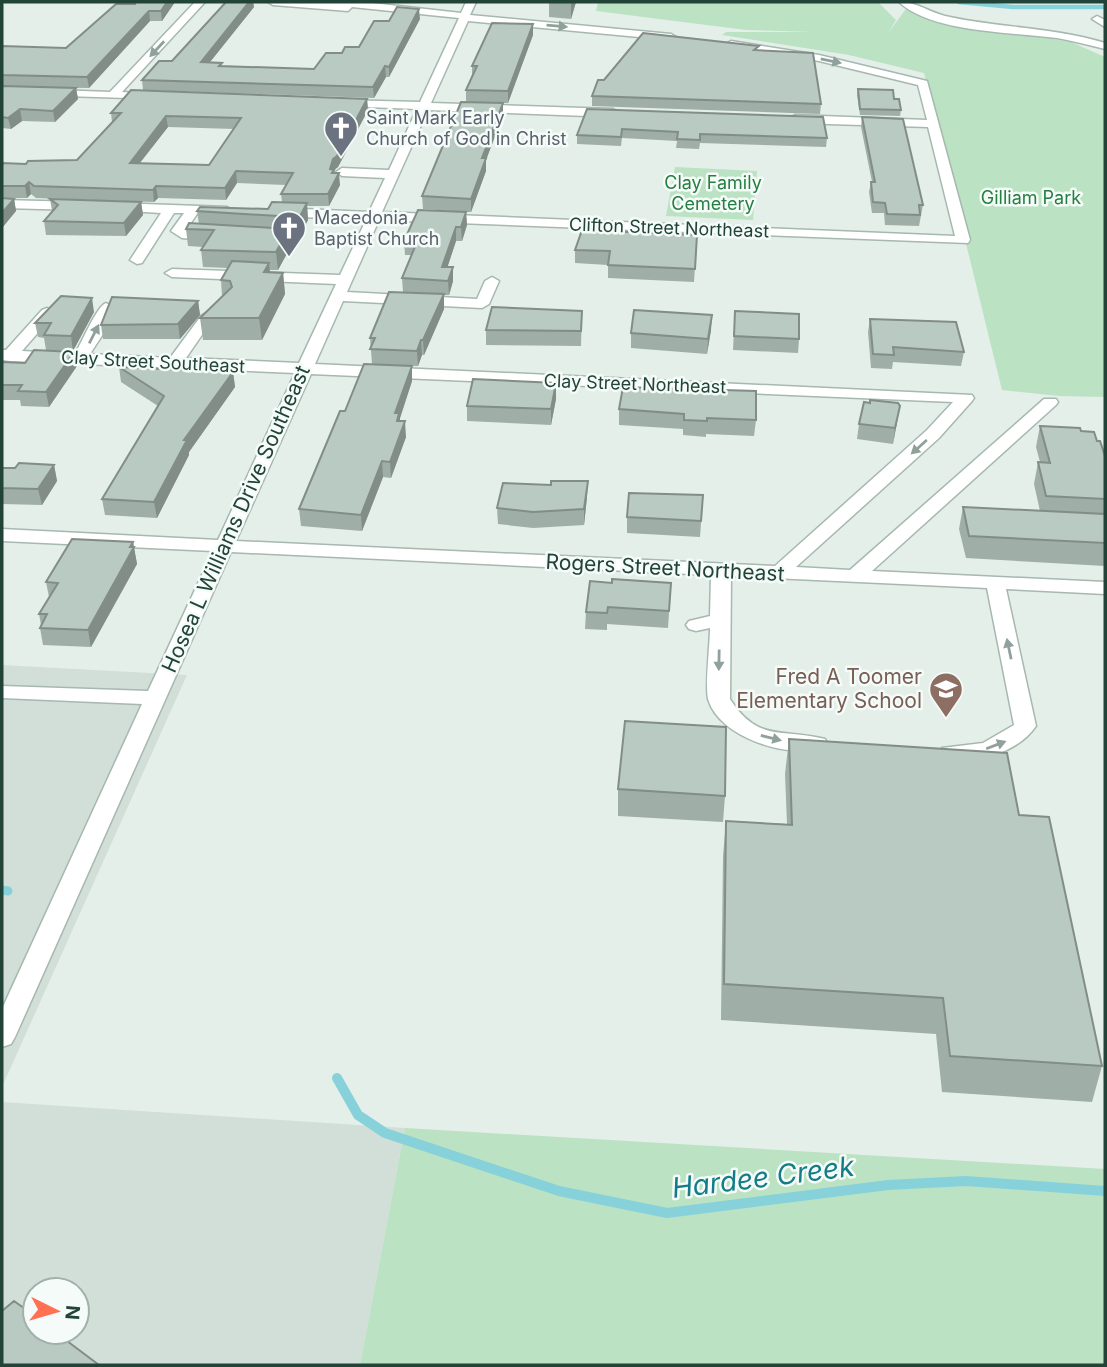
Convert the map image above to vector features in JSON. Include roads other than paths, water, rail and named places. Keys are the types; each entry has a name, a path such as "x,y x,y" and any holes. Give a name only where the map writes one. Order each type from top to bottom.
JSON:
{"street":[{"path":"113,95 200,2"},
{"path":"273,2 448,17 472,7"},
{"path":"334,2 472,7 687,39"},
{"path":"904,2 938,18 1087,40 1105,46"},
{"name":"Hosea L Williams Drive Southeast","path":"2,1037 424,106 472,7"},
{"path":"1087,40 1105,36"},
{"path":"724,43 819,58 923,83 932,121"},
{"path":"2,92 168,97"},
{"path":"332,103 625,113"},
{"path":"775,118 932,121 948,118"},
{"name":"Clifton Street Northeast","path":"2,204 375,215 963,240 932,121"},
{"path":"342,172 393,174"},
{"path":"137,260 170,209"},
{"path":"193,210 178,231 200,237 225,237"},
{"path":"172,274 342,288 482,304 492,281"},
{"path":"79,359 95,334 106,307"},
{"path":"175,363 214,312 225,307"},
{"path":"6,355 47,313"},
{"name":"Clay Street Southeast","path":"6,355 304,369"},
{"name":"Clay Street Northeast","path":"304,369 966,398 933,434 779,573"},
{"path":"855,576 1050,402"},
{"name":"Rogers Street Northeast","path":"2,535 224,547 556,572 721,571 1105,588"},
{"path":"721,571 719,699 731,718 748,731 775,741 843,746"},
{"path":"926,751 967,754 996,747 1014,737 1025,726 995,582"},
{"path":"696,625 720,620"},
{"path":"2,692 156,698"}],"waterway":[{"path":"959,2 1013,7 1105,7"},
{"name":"Hardee Creek","path":"2,890 8,891"},
{"name":"Hardee Creek","path":"337,1078 358,1115 385,1133 559,1191 667,1213 888,1185 966,1181 1105,1191"}],"place":[{"name":"Saint Mark Early Church of God in Christ","path":"341,158"},
{"name":"Macedonia Baptist Church","path":"289,258"},
{"name":"Fred A Toomer Elementary School","path":"946,719"}],"park label":[{"name":"Clay Family Cemetery","path":"713,193"},
{"name":"Gilliam Park","path":"1031,198"}]}
